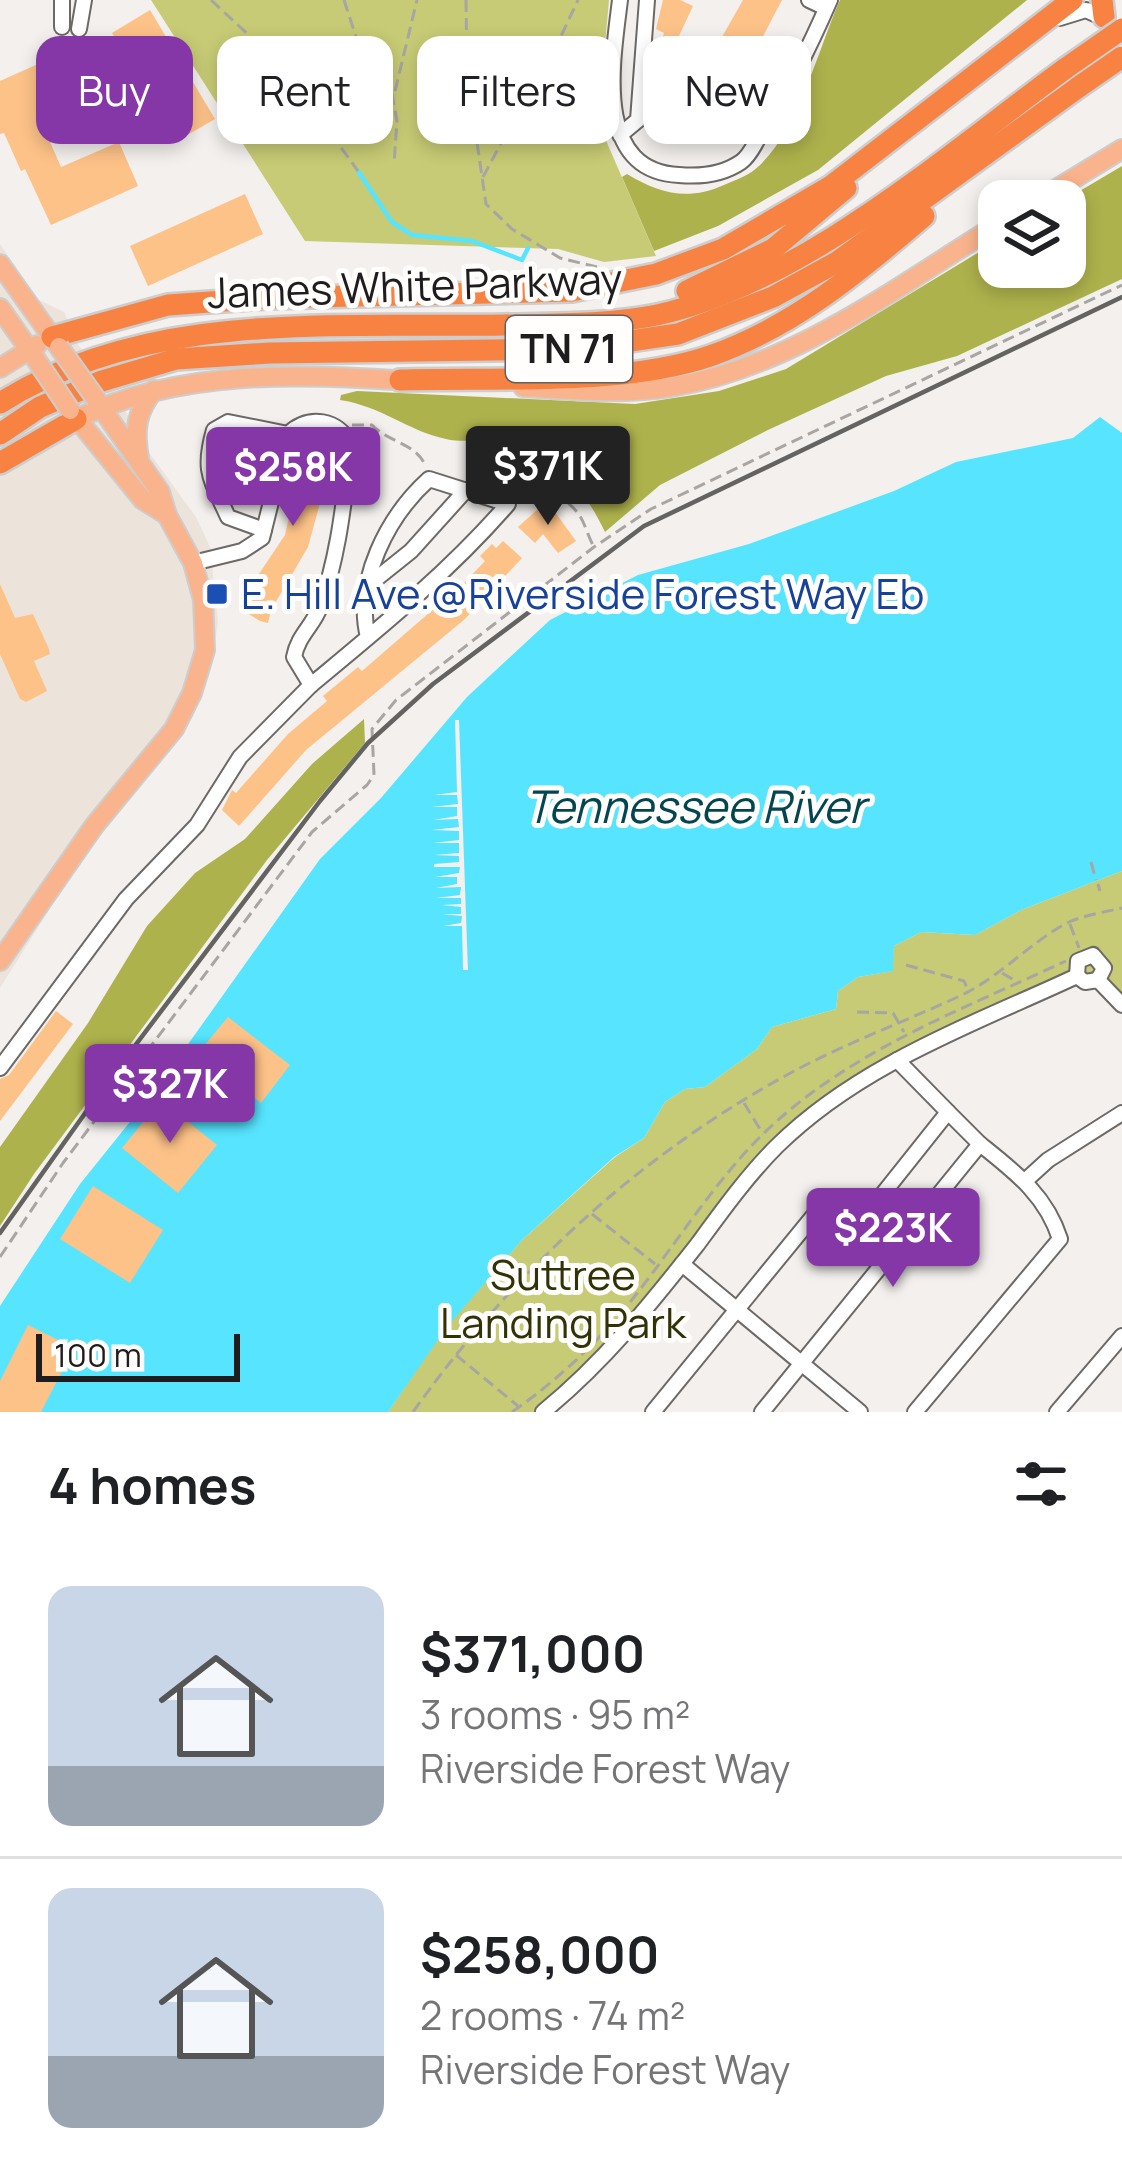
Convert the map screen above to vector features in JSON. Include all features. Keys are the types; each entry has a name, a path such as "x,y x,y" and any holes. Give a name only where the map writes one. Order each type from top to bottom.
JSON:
{"highway":[{"path":"55,342 168,305 572,291 656,274 723,249 831,186 1072,0"},
{"name":"James White Parkway","path":"0,434 40,407 102,381 176,359 270,353 576,349 678,334 773,297 837,262 1044,112 1073,77 1110,15"},
{"name":"James White Parkway","path":"0,403 29,384 107,353 176,335 574,324 657,315 752,281 813,249 1073,77 1122,57"},
{"path":"400,380 620,374 706,357 767,332 851,279 1044,112"},
{"path":"574,324 704,286 772,249 916,122"},
{"path":"0,463 73,414"}],"main road":[{"path":"1071,180 1122,149"},
{"path":"73,414 187,381 258,376 624,392 669,388 724,376 779,356 978,237"},
{"path":"0,264 160,492 193,563 206,635 201,670 175,729 81,843 0,961"},
{"path":"0,308 73,414 143,500 167,515"},
{"path":"0,368 55,342"},
{"path":"140,463 136,426 139,411 154,390"}],"street":[{"path":"620,0 614,125 632,154 661,174 705,177 744,161 796,77 828,4 809,0"},
{"path":"620,135 638,120 647,0"},
{"path":"62,27 62,5 83,5 79,29"},
{"path":"1034,31 1071,12 1086,10 1110,15 1122,39"},
{"path":"193,563 254,547 264,530 288,434 308,420 338,428 350,446 340,530 319,611 297,639 294,657 311,685"},
{"path":"264,530 228,517 206,458 220,424 234,422 288,434"},
{"path":"0,1068 126,898 197,825 240,757 311,685 368,637 464,554 508,504 429,478 391,520 362,615 368,637"},
{"path":"369,585 411,551 466,490"},
{"path":"1077,976 1078,962 1094,955 1104,968 1099,980"},
{"path":"1077,976 1084,982 1099,980"},
{"path":"543,1412 609,1352 777,1146 838,1095 897,1060 1077,976"},
{"path":"1099,980 1122,1005"},
{"path":"897,1060 980,1144 1026,1180 1052,1216 1060,1239 915,1412"},
{"path":"653,1412 824,1203 835,1199 857,1216 866,1215 948,1112"},
{"path":"1026,1180 1048,1160 1122,1113"},
{"path":"762,1412 980,1144"},
{"path":"682,1264 860,1412"},
{"path":"1059,1412 1122,1336"}],"path":[{"path":"211,0 283,67 358,171"},
{"path":"345,0 356,36"},
{"path":"393,92 417,0"},
{"path":"466,0 467,74 486,204 512,229 560,258 603,268"},
{"path":"482,178 528,92 547,67 578,0"},
{"path":"393,101 397,121 394,164"},
{"path":"0,1257 62,1163 312,832 367,785 374,775 372,729 381,714 594,547 651,509 1122,285"},
{"path":"338,428 372,425 425,460 429,478"},
{"path":"508,504 528,488 562,498 580,516 594,547"},
{"path":"1091,862 1100,891"},
{"path":"413,1412 454,1354 521,1278 591,1213 694,1130 800,1068 969,991 1069,922 1122,908"},
{"path":"1069,922 1079,948"},
{"path":"906,965 964,981 969,991"},
{"path":"1001,973 1019,983"},
{"path":"857,1012 892,1013 906,1035"},
{"path":"743,1101 763,1134"},
{"path":"591,1213 657,1266"},
{"path":"454,1354 519,1407"}],"shaded area":[{"path":"840,0 1027,0 818,170 718,226 654,251 622,177 627,174 663,190 698,193 750,173 777,144 811,144 811,76"},
{"path":"1122,166 1122,279 957,356 886,376 770,429 660,485 605,532 571,481 543,460 506,446 432,435 340,400 341,395 357,391 635,404 719,391 786,369 978,253 978,288 1086,288 1086,187"},
{"path":"0,244 37,299 64,312 76,342 112,388 150,454 196,517 210,547 218,622 210,673 191,720 78,864 0,988"},
{"path":"364,719 365,743 267,860 0,1226 0,1147 88,1023 147,926 195,873 245,839 312,764"}],"green space":[{"path":"151,0 609,0 606,36 417,36 417,144 608,144 656,256 604,262 558,249 305,241 243,144 393,144 393,36 217,36 217,103 193,66 193,36 174,36"},
{"name":"Suttree Landing Park","path":"1122,871 1122,1005 1099,980 1080,979 915,1051 795,1129 627,1333 543,1412 388,1412 446,1327 522,1240 615,1157 644,1138 665,1102 685,1089 705,1087 757,1049 772,1027 836,1009 838,991 858,977 892,971 894,946 921,932 975,935 1021,910"}],"water":[{"name":"Tennessee River","path":"1100,417 1122,433 1122,871 1021,910 975,935 921,932 894,946 893,971 858,977 838,991 836,1009 772,1027 757,1049 705,1087 685,1089 665,1102 644,1138 614,1157 522,1240 447,1327 388,1412 0,1412 0,1306 80,1184 154,1092 320,859 381,798 467,697 550,620 638,575 749,544 894,491 956,462 1073,438"}],"pier":[{"path":"455,720 459,720 468,970 463,970 462,926 443,926 461,923 462,916 442,914 461,914 461,907 442,905 461,904 461,898 436,898 460,895 461,887 436,888 457,884 457,877 435,877 459,873 460,867 434,867 459,862 459,856 434,855 459,853 459,843 433,843 459,840 459,831 432,830 459,827 458,819 433,820 457,816 457,807 432,807 458,804 457,795 434,795 457,792"}],"building":[{"path":"663,0 693,6 679,36 663,36 656,29"},
{"path":"743,0 782,0 763,36 723,36"},
{"path":"150,10 166,36 114,36"},
{"path":"36,65 36,144 51,144 61,167 120,144 138,186 51,225 25,169 21,171 4,133 0,134 0,81"},
{"path":"193,82 215,119 193,132"},
{"path":"245,194 263,234 148,286 130,246"},
{"path":"311,434 336,442 308,547 268,623 260,621 244,611 247,606 240,602 285,535 302,442 309,444"},
{"path":"547,501 576,541 558,553 543,534 535,543 518,527"},
{"path":"503,541 522,558 465,619 306,750 239,826 222,810 232,790 236,793 288,734 327,701 323,696 358,667 362,671 446,602 485,561 480,556"},
{"path":"0,584 15,618 33,614 49,649 50,654 34,661 47,691 26,702 20,699 0,654"},
{"path":"56,1011 73,1024 0,1121 0,1079 9,1075"},
{"path":"228,1017 290,1065 261,1103 198,1053"},
{"path":"161,1100 217,1145 178,1193 122,1148"},
{"path":"93,1186 163,1230 130,1283 60,1239"},
{"path":"28,1325 74,1348 41,1412 0,1412 0,1381"}],"waterway":[{"path":"358,171 392,222 412,235 472,241 522,260 528,248"}],"railway":[{"path":"0,1233 320,801 368,743 433,684 644,526 1122,297"}],"place":[{"name":"E. Hill Ave.@Riverside Forest Way Eb","path":"217,594"}]}
